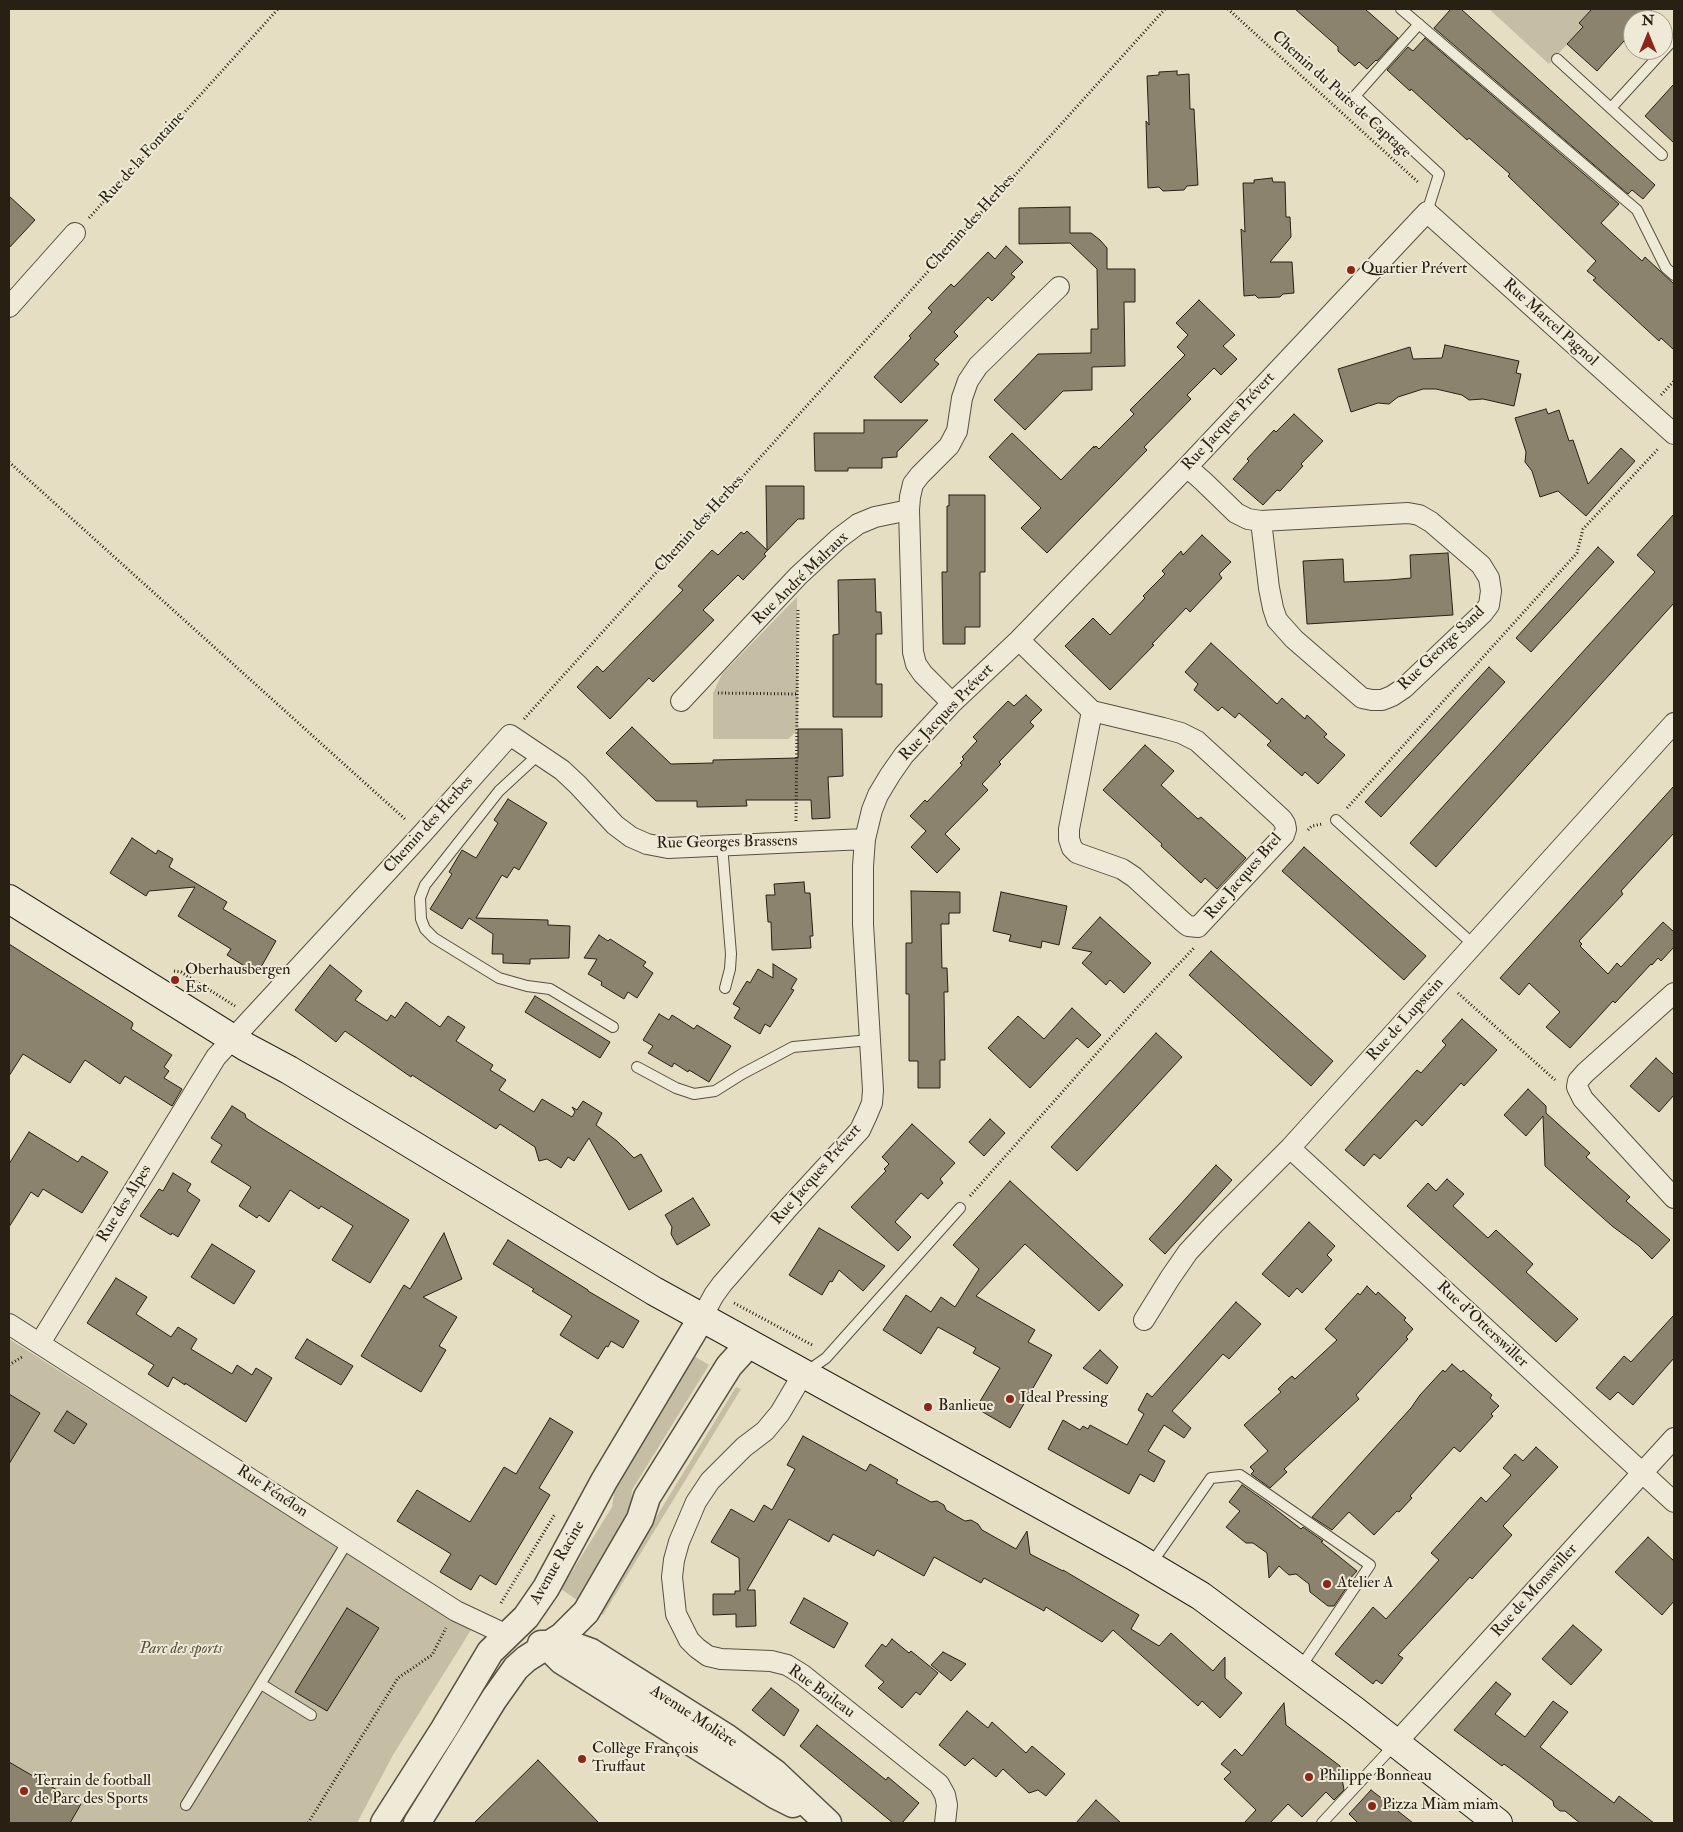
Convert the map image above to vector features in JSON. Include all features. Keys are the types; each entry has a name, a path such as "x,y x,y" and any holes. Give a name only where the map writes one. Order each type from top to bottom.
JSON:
{"main road":[{"path":"9,899 246,1047 298,1075 654,1291 1150,1565 1201,1596 1396,1743 1498,1823"}],"street":[{"name":"Rue Marcel Pagnol","path":"1427,212 1674,432"},
{"name":"Rue Jacques Prévert","path":"702,1317 722,1284 860,1130 872,1103 873,1090 863,924 863,866 865,839 872,810 878,794 890,775 904,755 952,704 1019,640 1187,468 1427,212"},
{"path":"9,307 75,233"},
{"path":"952,704 923,674 914,658 909,510 913,484 949,446 956,431 962,398 968,381 978,366 1059,287"},
{"name":"Rue George Sand","path":"1187,468 1236,513 1248,519 1261,521 1408,513 1419,515 1431,522 1481,565 1490,578 1489,605 1483,613 1404,688 1382,700 1362,698 1294,639 1277,620 1272,608 1261,521"},
{"name":"Rue André Malraux","path":"685,697 798,576 838,539 858,524 875,517 909,510"},
{"path":"1019,640 1092,711"},
{"name":"Rue Jacques Brel","path":"1092,711 1181,733 1197,742 1282,819 1285,824 1284,835 1198,927 1184,922 1134,876 1122,869 1077,853 1072,848 1069,839 1069,829 1092,711"},
{"name":"Rue de Lupstein","path":"1144,1320 1188,1252 1290,1148 1475,946 1674,723"},
{"name":"Rue Georges Brassens","path":"510,735 562,770 615,825 631,837 647,844 668,848 865,839"},
{"name":"Chemin des Herbes","path":"234,1038 422,834 510,735"},
{"path":"1674,993 1585,1073 1578,1081 1577,1087 1584,1100 1674,1198"},
{"name":"Rue des Alpes","path":"40,1343 216,1057 234,1038"},
{"name":"Rue d'Otterswiller","path":"1290,1148 1674,1502"},
{"name":"Avenue Racine","path":"384,1823 490,1652 526,1617 546,1588 604,1481 702,1317"},
{"path":"9,1324 40,1343"},
{"name":"Rue Fénélon","path":"40,1343 456,1611 507,1635"},
{"path":"417,1823 494,1699 516,1668 546,1645 562,1636 586,1612 640,1519 647,1497 728,1366 749,1344"},
{"name":"Rue Boileau","path":"803,1374 780,1413 710,1481 696,1502 679,1542 674,1560 672,1578 676,1614 689,1640 708,1656 721,1660 771,1661 787,1665 803,1675 939,1784 945,1795 947,1805 944,1823"},
{"name":"Rue de Monswiller","path":"1396,1743 1674,1438"},
{"name":"Avenue Molière","path":"507,1635 546,1645 569,1644 591,1652 726,1737 774,1774 826,1822"}],"lane":[{"path":"1401,9 1637,210 1666,268 1674,276"},
{"path":"1419,24 1355,96 1439,174 1427,212"},
{"path":"1611,108 1674,39"},
{"path":"1557,59 1662,155"},
{"path":"538,755 499,791 425,885 420,898 421,919 426,929 434,938 499,978 527,986 550,989 613,1027"},
{"path":"1336,820 1475,946"},
{"path":"722,845 731,954 730,969 725,988"},
{"path":"637,1067 676,1088 694,1094 715,1091 742,1074 793,1047 870,1040"},
{"path":"803,1374 826,1358 960,1208"},
{"path":"1150,1565 1210,1478 1240,1475 1370,1565 1299,1669"},
{"path":"186,1805 348,1541"},
{"path":"261,1684 312,1715"},
{"path":"1322,1823 1396,1743"}],"path":[{"name":"Rue de la Fontaine","path":"75,233 278,9"},
{"name":"Chemin des Herbes","path":"510,735 1165,9"},
{"name":"Chemin du Puits de Captage","path":"1228,9 1415,180"},
{"path":"1658,399 1674,381"},
{"path":"9,462 422,834"},
{"path":"796,842 798,576"},
{"path":"685,697 797,694"},
{"path":"1443,980 1553,1079 1577,1087"},
{"path":"731,1302 800,1338"},
{"path":"308,1823 398,1678 432,1655 456,1611"}],"green space":[{"path":"1489,9 1592,9 1579,23 1583,27 1549,64"},
{"path":"797,597 798,730 788,739 713,739 713,693 722,674"},
{"name":"Parc des sports","path":"9,1339 471,1630 393,1755 357,1823 9,1823"},
{"path":"694,1356 709,1365 632,1490 630,1513 577,1600 561,1589 612,1507 616,1481"},
{"path":"736,1387 741,1389 603,1615 598,1612"}],"building":[{"path":"1295,9 1365,9 1398,38 1367,69 1359,62 1355,66 1338,51 1338,47"},
{"path":"1451,9 1461,9 1655,185 1643,199 1632,190 1628,194 1434,28"},
{"path":"1592,9 1653,9 1623,10 1623,42 1597,71 1567,44 1583,27 1579,23"},
{"path":"1425,38 1619,204 1601,223 1642,261 1645,257 1674,284 1674,350 1661,338 1659,341 1593,280 1596,278 1587,271 1596,261 1508,176 1510,174 1469,138 1467,140 1411,89 1410,91 1387,70 1408,47 1413,51"},
{"path":"1177,71 1177,75 1189,74 1190,109 1194,109 1198,185 1187,186 1184,190 1163,191 1159,187 1148,188 1146,121 1149,125 1147,76 1159,75 1159,72"},
{"path":"1674,84 1674,143 1645,116"},
{"path":"1272,178 1273,182 1285,182 1286,217 1290,217 1291,237 1270,262 1292,262 1294,293 1283,294 1280,297 1258,298 1255,295 1244,296 1241,229 1245,232 1243,183 1254,183 1254,180"},
{"path":"9,196 35,220 9,248"},
{"path":"1070,207 1070,233 1091,233 1100,240 1107,248 1107,269 1135,269 1135,302 1124,302 1125,366 1092,367 1092,390 1063,391 1025,430 994,400 1038,354 1091,353 1091,329 1098,329 1097,269 1070,243 1019,244 1019,208"},
{"path":"1006,246 1023,262 1011,274 1015,277 992,301 988,297 954,332 958,336 934,360 939,364 901,403 874,377 911,338 909,336 932,312 928,308 951,284 954,287 988,252 995,259"},
{"path":"1199,300 1235,335 1223,346 1237,359 1221,375 1214,368 1187,395 1191,399 1144,447 1147,450 1047,553 1021,528 1041,508 989,457 1012,433 1061,480 1094,446 1094,448 1096,446 1099,449 1134,414 1130,410 1185,355 1177,347 1188,335 1176,323"},
{"path":"1445,345 1519,361 1516,373 1521,374 1514,406 1483,399 1469,400 1462,395 1436,389 1423,389 1398,397 1389,404 1378,403 1351,412 1338,369 1410,347 1413,359 1442,358"},
{"path":"1546,409 1548,414 1559,410 1569,441 1573,440 1588,484 1621,448 1635,461 1586,516 1558,491 1540,497 1532,471 1525,462 1526,452 1515,418"},
{"path":"1294,414 1323,441 1301,464 1303,466 1280,491 1277,490 1263,505 1233,479 1249,461 1247,459 1274,430 1276,432"},
{"path":"864,420 928,420 897,452 897,457 882,458 882,468 848,468 848,471 815,471 814,433 864,433"},
{"path":"766,486 804,486 804,519 798,519 764,554 766,556 743,580 738,575 703,610 714,620 653,682 649,678 610,719 577,687 597,666 603,672 683,590 678,586 712,550 718,555 741,532 744,534 747,531 767,550"},
{"path":"949,495 985,495 985,572 980,572 980,627 965,627 965,644 943,644 942,572 947,572 947,506 949,506"},
{"path":"1674,514 1674,603 1436,867 1410,843 1655,572 1637,555"},
{"path":"1202,535 1231,562 1219,574 1222,578 1190,612 1186,608 1152,644 1154,645 1110,690 1065,646 1093,618 1110,635 1145,598 1143,596 1165,574 1162,571 1181,551 1183,555"},
{"path":"1598,547 1614,562 1531,652 1516,638"},
{"path":"1448,553 1453,615 1307,624 1303,561 1343,559 1344,582 1389,580 1411,578 1410,555"},
{"path":"875,579 876,612 881,612 882,634 876,634 876,684 882,684 882,717 833,717 833,635 839,634 838,580"},
{"path":"1211,643 1277,704 1282,698 1305,719 1307,715 1327,734 1324,737 1345,755 1318,784 1305,772 1302,776 1267,745 1271,741 1239,713 1235,718 1222,707 1218,711 1194,690 1198,684 1185,672"},
{"path":"1489,667 1505,682 1381,817 1365,802"},
{"path":"1026,695 1042,710 1030,722 1034,726 999,762 1001,764 982,784 988,790 945,834 960,849 937,873 911,847 926,831 910,816 925,800 927,802 962,765 960,763 964,759 962,757 977,741 973,737 1008,701 1014,706"},
{"path":"632,727 671,764 713,763 713,760 798,758 798,729 842,729 843,776 828,777 830,818 812,819 811,800 746,800 747,806 697,807 697,801 656,801 606,753"},
{"path":"1145,745 1174,771 1161,785 1198,819 1201,817 1246,858 1217,889 1205,878 1201,883 1103,790"},
{"path":"1674,786 1674,833 1621,891 1623,894 1579,941 1582,944 1580,946 1608,974 1617,963 1621,967 1663,922 1674,932 1674,947 1661,961 1658,958 1651,964 1615,1003 1613,1001 1570,1048 1546,1027 1560,1012 1529,983 1519,995 1500,978"},
{"path":"508,799 547,823 519,870 514,867 507,878 502,875 476,918 548,920 548,925 570,926 569,958 530,959 530,964 503,963 503,954 492,954 493,934 469,918 462,929 430,909 452,874 449,872 462,850 476,858 498,823 494,820"},
{"path":"132,838 156,854 158,850 173,859 169,867 227,902 223,909 276,941 257,974 227,955 231,949 178,916 195,887 149,891 146,896 110,873"},
{"path":"1304,847 1426,956 1404,980 1282,871"},
{"path":"804,882 805,893 810,893 813,936 810,936 811,948 772,950 771,922 768,922 766,895 775,895 774,884"},
{"path":"911,891 960,892 960,913 949,913 949,924 941,924 942,968 947,968 948,992 944,992 945,1060 940,1060 940,1088 918,1088 918,1061 909,1061 909,994 906,994 906,943 912,943"},
{"path":"1001,892 1067,906 1059,945 1042,941 1041,948 1009,941 1011,935 993,931"},
{"path":"1100,917 1151,963 1124,993 1110,980 1106,985 1082,963 1092,952 1072,948"},
{"path":"599,935 608,941 610,939 646,962 643,966 653,973 637,998 628,992 624,999 601,985 602,982 588,974 597,959 584,958"},
{"path":"9,944 132,1022 131,1029 172,1055 164,1067 169,1071 164,1078 182,1089 172,1106 125,1076 120,1084 85,1060 70,1083 23,1054 9,1076"},
{"path":"1211,951 1333,1061 1311,1086 1189,975"},
{"path":"773,964 797,979 791,989 794,990 770,1027 765,1024 760,1034 734,1018 740,1008 733,1004 747,981 750,983 758,969 773,978"},
{"path":"330,965 362,991 355,1000 387,1021 391,1015 395,1018 406,1002 440,1027 448,1016 465,1027 456,1041 493,1065 490,1070 506,1080 499,1090 534,1112 542,1099 572,1117 575,1112 572,1107 577,1110 583,1101 602,1113 596,1125 617,1141 634,1158 641,1154 662,1191 629,1210 589,1138 574,1161 568,1157 561,1168 547,1159 539,1161 535,1147 500,1124 496,1129 412,1075 411,1077 345,1031 336,1042 295,1010"},
{"path":"535,996 610,1042 600,1058 525,1012"},
{"path":"1072,1008 1101,1035 1088,1048 1077,1038 1030,1088 988,1048 1018,1016 1044,1039"},
{"path":"659,1014 669,1020 672,1015 694,1029 697,1025 731,1046 709,1082 674,1063 672,1067 648,1053 653,1046 643,1040"},
{"path":"1462,1019 1497,1050 1464,1086 1461,1083 1422,1126 1416,1120 1380,1159 1374,1154 1364,1166 1345,1150 1417,1070 1421,1073 1446,1045 1442,1041"},
{"path":"1156,1033 1182,1057 1077,1171 1051,1147"},
{"path":"1656,1058 1674,1075 1674,1095 1659,1112 1630,1086"},
{"path":"1528,1089 1546,1106 1546,1113 1590,1153 1586,1157 1630,1197 1626,1201 1670,1240 1652,1259 1545,1166 1543,1116 1526,1136 1504,1115"},
{"path":"232,1106 245,1114 246,1118 258,1126 409,1220 370,1283 332,1260 353,1226 321,1206 319,1209 290,1190 269,1222 259,1215 257,1218 239,1206 251,1187 211,1162 222,1145 211,1138"},
{"path":"990,1119 1005,1133 984,1156 969,1142"},
{"path":"912,1124 955,1163 940,1179 943,1183 928,1199 921,1193 895,1222 911,1237 898,1251 851,1207 886,1171 884,1169 889,1164 882,1157"},
{"path":"29,1132 78,1162 82,1156 108,1172 82,1213 43,1189 38,1197 31,1192 9,1227 9,1164"},
{"path":"1216,1165 1232,1180 1165,1254 1149,1239"},
{"path":"173,1173 191,1184 187,1191 200,1200 178,1237 172,1233 171,1235 140,1216 159,1189 163,1191"},
{"path":"1447,1179 1464,1194 1453,1206 1488,1238 1496,1230 1533,1264 1526,1272 1578,1319 1556,1342 1407,1206 1428,1183 1436,1191"},
{"path":"1010,1181 1123,1285 1099,1311 1025,1244 976,1296 1035,1330 1028,1342 1052,1355 1010,1428 976,1408 1000,1368 973,1353 976,1348 938,1327 921,1354 883,1330 906,1295 931,1312 941,1297 955,1307 979,1269 953,1245"},
{"path":"693,1198 710,1225 677,1245 671,1234 672,1227 665,1215"},
{"path":"1309,1222 1335,1246 1327,1255 1332,1260 1302,1293 1297,1288 1289,1297 1262,1274"},
{"path":"819,1228 885,1266 863,1291 839,1270 822,1295 789,1275"},
{"path":"444,1233 462,1279 423,1297 457,1317 439,1346 446,1350 421,1392 361,1356 404,1285 410,1289"},
{"path":"508,1240 639,1321 623,1348 611,1341 598,1359 560,1335 572,1316 532,1291 534,1289 493,1264"},
{"path":"212,1244 255,1271 234,1304 191,1277"},
{"path":"116,1278 147,1297 136,1314 171,1337 178,1327 197,1339 191,1349 232,1374 237,1365 252,1375 256,1368 272,1378 246,1422 173,1377 168,1387 148,1374 154,1365 87,1323"},
{"path":"1367,1286 1376,1295 1378,1292 1406,1318 1404,1320 1413,1329 1406,1337 1408,1339 1356,1395 1359,1399 1284,1469 1287,1472 1270,1488 1251,1474 1254,1471 1250,1467 1268,1451 1244,1425 1281,1392 1278,1389 1285,1382 1292,1376 1295,1379 1337,1340 1325,1329 1358,1293 1360,1295"},
{"path":"1236,1302 1261,1324 1229,1359 1223,1354 1172,1411 1191,1428 1184,1438 1164,1425 1148,1451 1165,1461 1154,1482 1140,1474 1129,1494 1048,1449 1063,1420 1080,1430 1083,1426 1088,1429 1090,1425 1127,1445 1144,1414 1138,1410 1147,1393 1152,1397"},
{"path":"1674,1315 1674,1358 1633,1405 1618,1392 1610,1400 1596,1388 1624,1356 1631,1362"},
{"path":"307,1339 353,1366 341,1385 295,1358"},
{"path":"1100,1350 1118,1367 1107,1384 1083,1368"},
{"path":"1452,1364 1461,1372 1463,1370 1492,1395 1490,1398 1499,1406 1491,1414 1493,1416 1460,1452 1454,1447 1410,1496 1412,1498 1374,1535 1349,1512 1332,1530 1312,1517 1411,1408 1420,1395 1443,1370 1445,1372"},
{"path":"9,1394 40,1413 9,1464"},
{"path":"67,1411 87,1424 74,1444 54,1431"},
{"path":"550,1418 573,1432 539,1488 550,1495 496,1585 480,1575 471,1590 440,1572 451,1554 397,1521 417,1490 470,1522 504,1467 516,1474"},
{"path":"803,1436 866,1471 870,1464 898,1480 896,1483 931,1502 937,1501 944,1505 946,1510 965,1521 971,1520 978,1524 982,1530 1016,1549 1027,1531 1030,1554 1063,1570 1139,1615 1131,1629 1159,1646 1171,1633 1213,1671 1225,1657 1225,1678 1242,1693 1220,1718 1202,1701 1198,1706 1113,1630 1102,1642 1046,1607 1044,1611 984,1578 981,1583 934,1557 924,1576 877,1550 874,1556 833,1534 829,1542 789,1519 747,1590 755,1590 756,1626 736,1627 736,1614 713,1615 713,1594 735,1594 735,1591 740,1591 739,1558 711,1542 731,1509 754,1522 764,1505 772,1510 795,1469 787,1465"},
{"path":"1536,1447 1558,1467 1503,1526 1512,1535 1472,1579 1470,1577 1398,1655 1403,1658 1382,1684 1376,1680 1373,1684 1335,1654 1373,1607 1386,1619 1439,1560 1431,1553 1481,1497 1486,1502 1511,1475 1503,1468 1515,1454 1523,1461"},
{"path":"1242,1485 1301,1529 1303,1527 1323,1541 1321,1542 1357,1571 1347,1582 1349,1584 1334,1606 1328,1606 1310,1592 1309,1584 1296,1574 1289,1575 1279,1566 1269,1578 1267,1553 1253,1543 1246,1543 1226,1527 1240,1511 1229,1502"},
{"path":"1648,1537 1674,1561 1674,1601 1662,1615 1615,1572"},
{"path":"804,1598 848,1623 834,1648 790,1623"},
{"path":"347,1608 379,1628 327,1711 295,1692"},
{"path":"1573,1625 1602,1650 1571,1685 1542,1659"},
{"path":"892,1639 909,1653 911,1651 938,1673 920,1695 916,1692 902,1708 878,1688 884,1682 865,1666 882,1644 886,1647"},
{"path":"943,1652 966,1664 951,1681 931,1665"},
{"path":"1496,1682 1511,1694 1495,1714 1525,1737 1553,1701 1568,1712 1540,1747 1614,1803 1619,1796 1654,1823 1580,1823 1565,1811 1560,1811 1554,1806 1553,1801 1519,1775 1504,1764 1502,1766 1454,1730"},
{"path":"771,1688 799,1710 784,1736 752,1710"},
{"path":"1284,1703 1286,1725 1340,1766 1344,1790 1334,1800 1326,1792 1302,1817 1288,1804 1270,1823 1244,1823 1256,1810 1224,1779 1231,1772 1221,1764 1235,1749 1242,1756"},
{"path":"967,1711 988,1728 992,1722 1026,1753 1032,1746 1065,1774 1046,1796 1038,1790 1029,1793 1003,1769 996,1777 973,1758 965,1766 939,1745"},
{"path":"817,1725 886,1780 888,1777 919,1803 902,1823 893,1823 800,1746"},
{"path":"538,1760 599,1823 474,1823"},
{"name":"Terrain de football de Parc des Sports","path":"9,1762 81,1804 70,1823 9,1823"},
{"path":"1371,1790 1413,1823 1358,1823 1349,1814"},
{"path":"1096,1800 1121,1823 1076,1823"}],"place":[{"name":"Quartier Prévert","path":"1351,270"},
{"name":"Oberhausbergen Est","path":"175,980"},
{"name":"Ideal Pressing","path":"1010,1399"},
{"name":"Banlieue","path":"928,1407"},
{"name":"Atelier A","path":"1327,1584"},
{"name":"Collège François Truffaut","path":"582,1759"},
{"name":"Philippe Bonneau","path":"1309,1777"},
{"name":"Terrain de football de Parc des Sports","path":"24,1791"},
{"name":"Pizza Miam miam","path":"1372,1806"}]}
